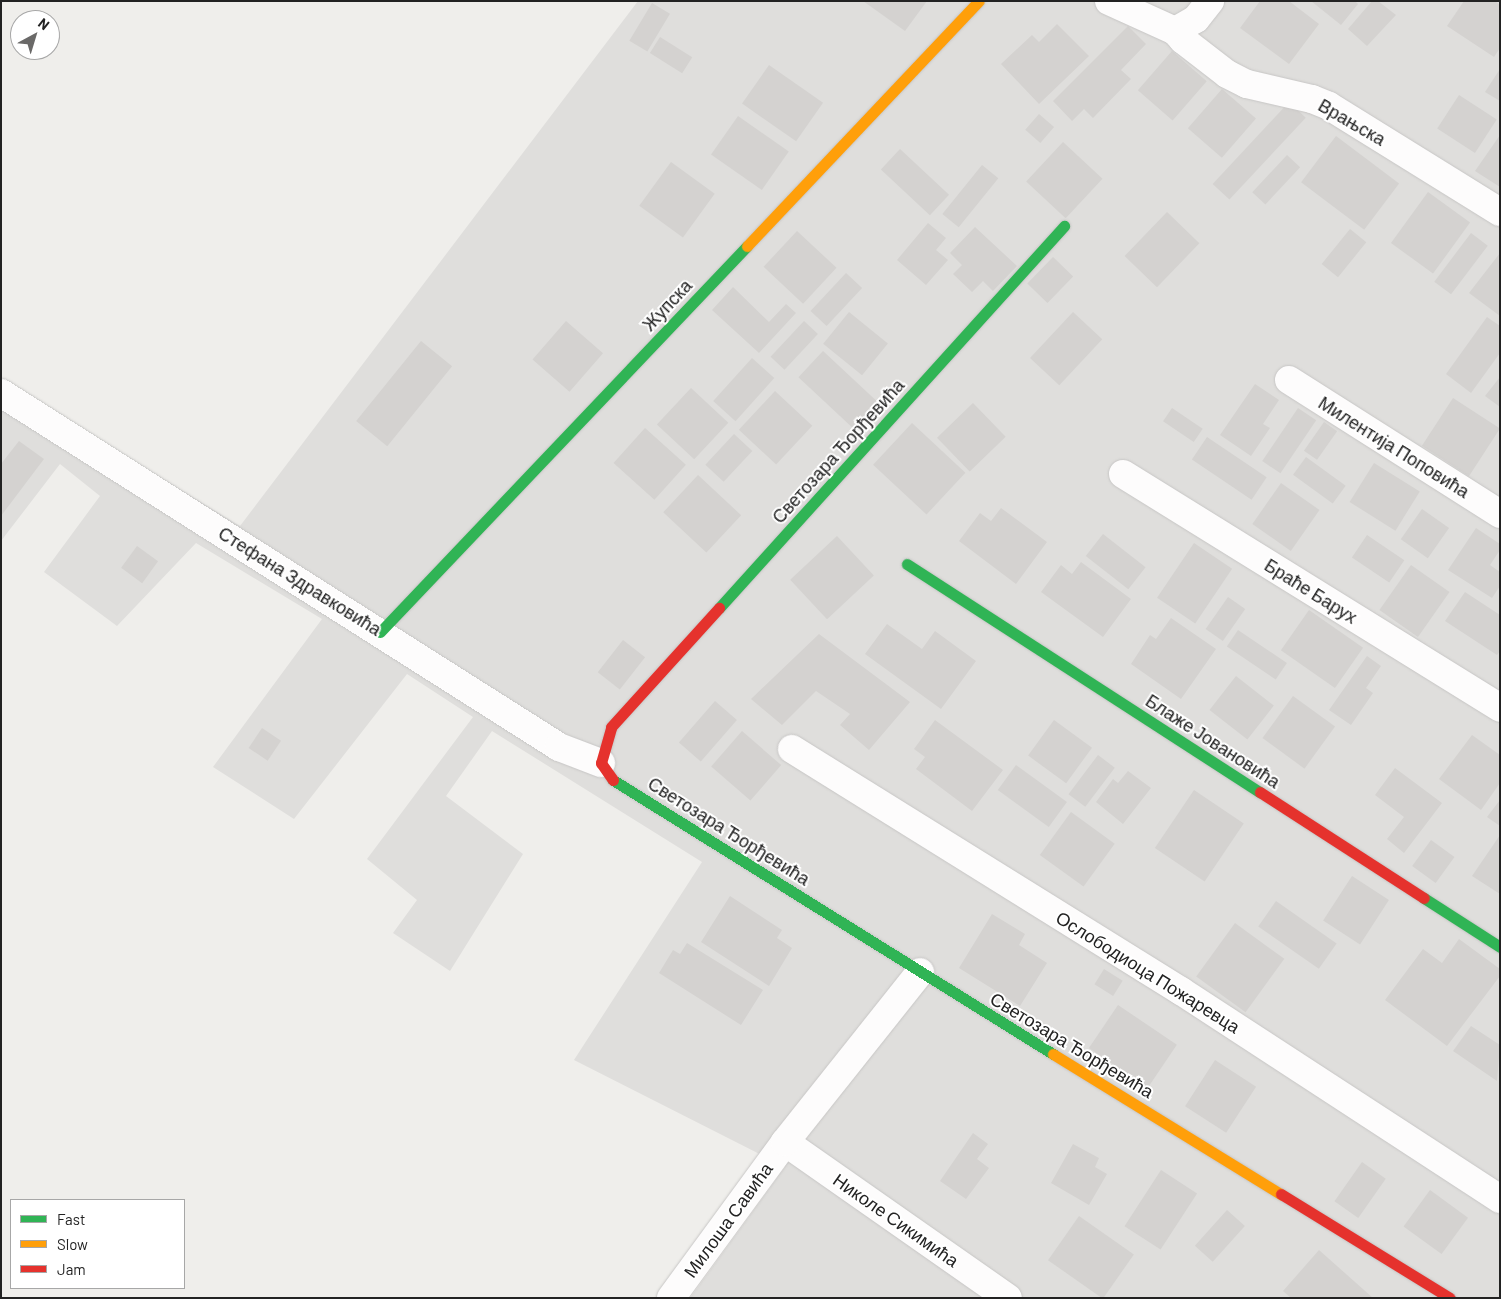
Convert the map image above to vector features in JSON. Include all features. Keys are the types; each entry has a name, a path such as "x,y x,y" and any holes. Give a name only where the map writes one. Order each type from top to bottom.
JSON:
{"street":[{"name":"Жупска","path":"380,632 979,1"},
{"path":"1108,1 1175,30 1196,19 1210,1"},
{"name":"Врањска","path":"1175,30 1183,40 1226,74 1247,84 1312,99 1329,106 1500,212"},
{"name":"Светозара Ђорђевића","path":"1064,226 611,727 601,763 612,779 920,972 1450,1298"},
{"name":"Милентија Поповића","path":"1289,380 1500,514"},
{"name":"Стефана Здравковића","path":"1,393 559,747 601,763"},
{"name":"Браће Барух","path":"1123,474 1500,708"},
{"name":"Блаже Јовановића","path":"908,564 1500,947"},
{"name":"Ослободиоца Пожаревца","path":"792,749 1180,991 1500,1199"},
{"name":"Милоша Савића","path":"671,1298 785,1142 920,972"},
{"name":"Николе Сикимића","path":"785,1142 1008,1298"}],"shaded area":[{"path":"638,1 1500,1 1500,1298 690,1298 785,1167 574,1060 702,862 492,731 446,796 523,854 450,971 393,933 417,900 367,859 473,717 407,674 294,819 213,767 322,619 196,543 117,626 44,572 100,496 60,464 1,541 1,380 240,526"}],"building":[{"path":"863,1 927,1 905,31"},
{"path":"1260,1 1289,1 1319,24 1289,64 1240,28"},
{"path":"1311,1 1355,1 1358,4 1341,25"},
{"path":"1372,1 1378,1 1396,15 1367,46 1348,29"},
{"path":"1464,1 1495,1 1500,5 1500,48 1494,57 1447,26"},
{"path":"652,3 670,14 647,52 629,41"},
{"path":"1057,24 1089,56 1039,104 1001,64 1032,35 1039,42"},
{"path":"1128,26 1146,44 1121,70 1131,79 1093,118 1084,109 1072,121 1053,101"},
{"path":"660,37 692,57 682,73 650,53"},
{"path":"1172,51 1207,81 1173,120 1138,90"},
{"path":"769,65 823,103 796,141 742,104"},
{"path":"1500,69 1500,101 1485,92"},
{"path":"1222,89 1256,119 1222,158 1188,128"},
{"path":"1459,95 1497,120 1475,153 1437,129"},
{"path":"1289,102 1306,118 1229,200 1213,184"},
{"path":"1039,114 1054,127 1040,143 1025,130"},
{"path":"738,116 789,152 762,190 711,155"},
{"path":"1500,135 1500,187 1475,171"},
{"path":"1336,136 1399,184 1364,230 1301,182"},
{"path":"1063,142 1102,179 1066,218 1026,181"},
{"path":"900,149 949,195 930,215 881,169"},
{"path":"1287,155 1300,167 1265,205 1252,192"},
{"path":"671,162 715,194 683,237 639,206"},
{"path":"982,165 998,178 959,227 942,214"},
{"path":"1428,192 1470,223 1433,274 1391,243"},
{"path":"1167,212 1199,243 1157,287 1125,256"},
{"path":"928,223 946,238 936,250 948,260 926,285 897,260"},
{"path":"975,227 1017,266 993,291 983,281 972,292 953,274 962,265 950,253"},
{"path":"1350,229 1366,242 1338,277 1322,264"},
{"path":"797,231 836,268 803,304 764,267"},
{"path":"1471,233 1488,246 1451,294 1434,282"},
{"path":"1500,253 1500,316 1469,293"},
{"path":"1053,257 1073,276 1047,303 1027,284"},
{"path":"846,273 862,288 827,326 811,311"},
{"path":"733,287 769,322 786,304 796,313 759,353 712,310"},
{"path":"849,312 888,343 862,375 823,344"},
{"path":"1073,312 1102,339 1059,385 1030,358"},
{"path":"1487,317 1500,326 1500,353 1471,393 1446,374"},
{"path":"566,321 603,353 570,392 533,359"},
{"path":"804,321 818,334 784,370 771,357"},
{"path":"421,341 452,366 387,446 356,421"},
{"path":"823,351 877,401 853,428 798,377"},
{"path":"752,358 774,378 735,421 713,401"},
{"path":"1500,377 1500,407 1485,396"},
{"path":"1255,384 1279,400 1263,424 1270,428 1251,456 1220,435"},
{"path":"691,388 728,423 694,459 657,425"},
{"path":"775,391 812,426 776,465 739,430"},
{"path":"1453,398 1500,428 1469,476 1422,446"},
{"path":"973,403 1006,437 970,472 937,438"},
{"path":"1172,408 1203,429 1194,442 1163,421"},
{"path":"1298,408 1316,420 1280,473 1262,461"},
{"path":"1324,422 1337,431 1317,460 1304,451"},
{"path":"912,423 965,473 927,514 873,465"},
{"path":"645,428 686,465 654,500 614,463"},
{"path":"734,434 752,451 724,482 705,465"},
{"path":"1207,437 1267,477 1252,500 1192,459"},
{"path":"19,441 44,459 1,516 1,464"},
{"path":"1306,457 1346,486 1333,504 1293,475"},
{"path":"1374,463 1420,492 1395,531 1350,502"},
{"path":"698,475 741,515 706,553 663,512"},
{"path":"1281,483 1320,510 1291,551 1252,524"},
{"path":"1001,508 1047,542 1016,584 959,541 980,513 991,521"},
{"path":"1422,509 1449,528 1428,558 1401,539"},
{"path":"1476,528 1500,544 1500,550 1490,565 1500,572 1500,586 1492,598 1448,570"},
{"path":"1103,534 1146,567 1128,589 1086,556"},
{"path":"1367,535 1404,560 1389,583 1352,557"},
{"path":"837,536 874,575 827,619 790,580"},
{"path":"1194,543 1232,569 1195,623 1157,598"},
{"path":"137,546 158,561 142,583 121,568"},
{"path":"1081,562 1131,599 1103,637 1041,592 1061,565 1072,574"},
{"path":"1411,565 1450,592 1418,637 1379,610"},
{"path":"1465,592 1500,615 1500,651 1497,655 1445,621"},
{"path":"1228,597 1245,609 1223,641 1206,629"},
{"path":"1309,610 1363,648 1335,688 1281,650"},
{"path":"1171,618 1216,649 1181,699 1131,664 1150,635 1156,639"},
{"path":"887,624 922,649 935,631 976,661 941,709 865,654"},
{"path":"1238,630 1287,663 1276,680 1227,647"},
{"path":"819,634 910,702 869,750 840,725 850,714 816,691 782,725 751,699"},
{"path":"623,640 645,657 620,690 598,672"},
{"path":"1367,656 1381,666 1366,688 1373,693 1351,725 1329,710"},
{"path":"1236,676 1274,706 1247,739 1210,710"},
{"path":"1293,696 1335,727 1305,769 1262,738"},
{"path":"715,701 737,720 701,762 679,743"},
{"path":"935,720 1003,770 972,811 916,769 925,757 914,749"},
{"path":"1054,720 1092,748 1066,783 1028,756"},
{"path":"262,728 281,741 268,761 249,748"},
{"path":"742,731 781,765 750,801 711,766"},
{"path":"1472,735 1500,755 1500,783 1481,810 1439,779"},
{"path":"1098,755 1115,768 1085,807 1069,794"},
{"path":"1016,765 1067,802 1049,827 998,790"},
{"path":"1395,768 1442,803 1404,853 1387,839 1404,817 1375,795"},
{"path":"1128,771 1151,788 1123,824 1096,802 1113,779 1118,783"},
{"path":"1194,790 1244,824 1205,882 1155,848"},
{"path":"1500,800 1500,826 1487,817"},
{"path":"1071,812 1115,844 1084,887 1040,855"},
{"path":"1500,835 1500,894 1472,876"},
{"path":"1431,840 1454,857 1436,883 1412,866"},
{"path":"1352,876 1389,900 1360,944 1323,920"},
{"path":"730,896 782,930 777,938 792,948 769,986 701,942"},
{"path":"1276,901 1337,943 1319,969 1258,926"},
{"path":"992,914 1025,934 1019,945 1047,963 1020,1006 959,968"},
{"path":"1235,923 1284,959 1246,1012 1196,976"},
{"path":"1459,939 1500,969 1500,976 1447,1046 1385,1000 1423,949 1442,963"},
{"path":"687,943 763,990 741,1025 659,973 673,950 680,954"},
{"path":"1104,969 1123,981 1113,996 1094,984"},
{"path":"1118,1005 1177,1045 1148,1088 1089,1048"},
{"path":"1471,1026 1500,1045 1497,1081 1453,1051"},
{"path":"1215,1060 1256,1087 1226,1133 1185,1106"},
{"path":"973,1133 988,1144 977,1159 989,1168 966,1199 940,1181"},
{"path":"1073,1144 1099,1158 1095,1167 1107,1174 1089,1205 1051,1183"},
{"path":"1362,1162 1386,1179 1358,1218 1334,1201"},
{"path":"1161,1170 1197,1193 1161,1250 1125,1226"},
{"path":"1430,1190 1468,1218 1442,1254 1404,1226"},
{"path":"1227,1210 1245,1226 1213,1262 1195,1246"},
{"path":"1079,1216 1134,1254 1103,1298 1048,1260"},
{"path":"1319,1250 1373,1298 1291,1298 1283,1291"}],"traffic: fast":[{"path":"719,608 1064,226"},
{"path":"380,632 747,246"},
{"path":"907,564 1260,792"},
{"path":"613,780 1053,1054"},
{"path":"1424,898 1500,947"}],"traffic: slow":[{"path":"747,246 979,1"},
{"path":"1053,1054 1281,1194"}],"traffic: jam":[{"path":"613,780 601,763 611,727 719,608"},
{"path":"1260,792 1424,898"},
{"path":"1281,1194 1450,1298"}]}
